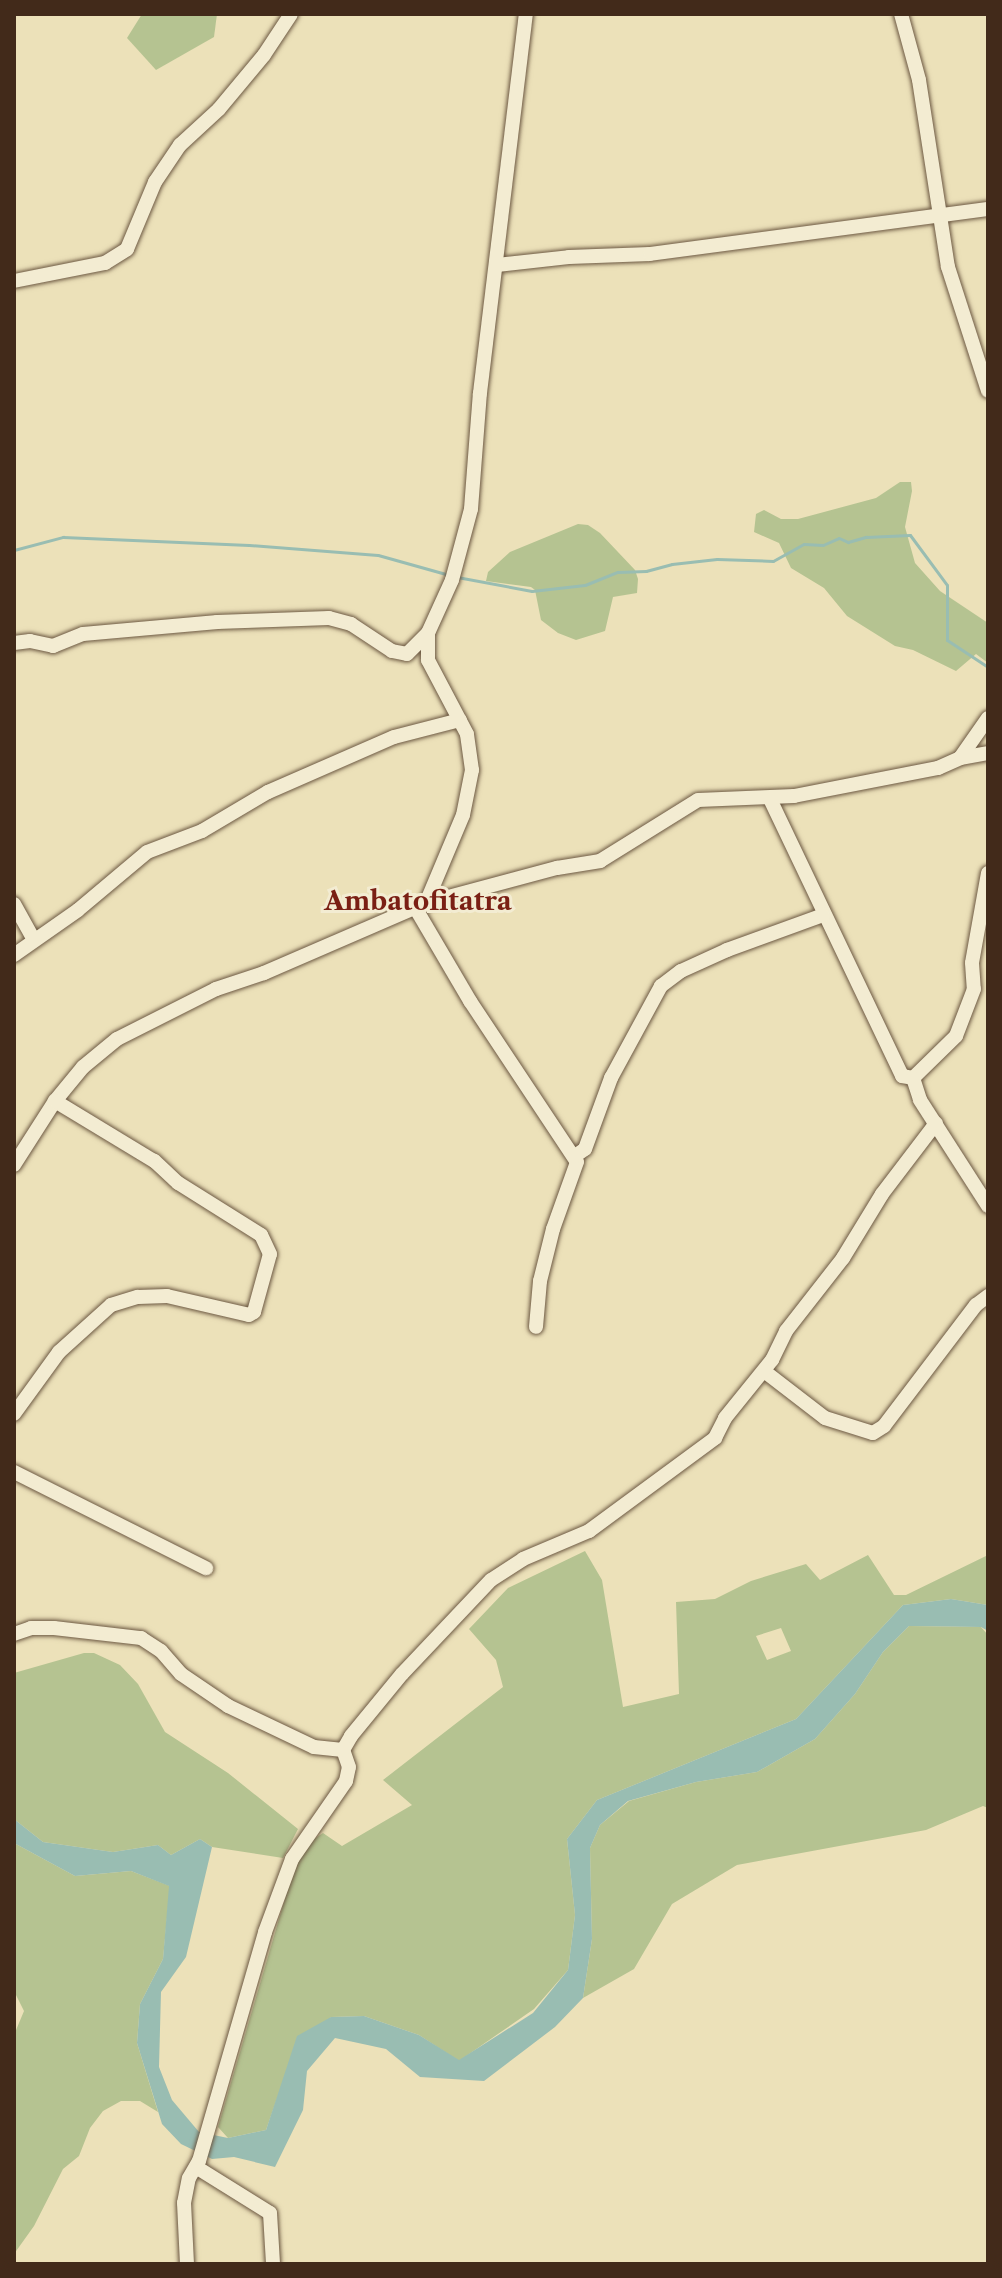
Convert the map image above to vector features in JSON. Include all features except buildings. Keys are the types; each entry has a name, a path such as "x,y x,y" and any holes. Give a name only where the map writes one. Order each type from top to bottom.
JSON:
{"street":[{"path":"14,281 105,263 127,249 155,182 180,145 219,109 264,55 291,14"},
{"path":"14,643 30,641 53,646 83,634 217,622 329,618 351,624 392,651 407,654 428,633 452,580 471,509 480,393 526,14"},
{"path":"901,14 919,80 948,267 988,391"},
{"path":"497,265 569,257 650,254 988,209"},
{"path":"421,906 463,815 472,770 467,734 428,660 428,633"},
{"path":"960,758 988,718"},
{"path":"14,955 147,852 202,831 268,792 394,737 460,720"},
{"path":"14,1165 55,1101 83,1067 117,1039 216,989 264,973 408,908 557,868 600,861 698,800 770,799 938,768 960,758 988,752 988,726"},
{"path":"770,799 902,1076 913,1078"},
{"path":"913,1078 956,1036 974,989 972,963 988,873"},
{"path":"14,904 34,940"},
{"path":"421,906 470,1001 575,1156 574,1175 553,1229 540,1281 536,1327"},
{"path":"575,1156 585,1149 611,1078 661,986 681,971 727,950 771,937 823,915"},
{"path":"913,1078 920,1100 988,1206"},
{"path":"14,1414 59,1352 111,1305 138,1297 167,1296 249,1315 254,1312 270,1254 261,1235 178,1183 154,1161 55,1101"},
{"path":"343,1750 402,1674 491,1580 523,1559 589,1531 715,1438 725,1418 764,1371 786,1331 843,1258 882,1194 936,1123"},
{"path":"764,1371 825,1418 873,1433 884,1426 966,1318 988,1296"},
{"path":"14,1472 206,1568"},
{"path":"14,1634 31,1628 54,1628 141,1638 161,1651 181,1674 228,1706 314,1747 343,1750"},
{"path":"187,2264 184,2203 265,1932 292,1859 346,1781 349,1767 343,1750"},
{"path":"197,2164 270,2213 273,2264"}],"green space":[{"path":"142,14 217,14 214,37 156,70 127,38"},
{"path":"900,482 911,482 905,527 915,563 940,591 988,623 988,663 976,654 956,671 913,650 895,646 847,616 824,588 791,568 779,543 754,532 756,514 764,510 781,519 798,519 876,498"},
{"path":"578,524 588,525 600,533 635,570 638,579 637,593 613,597 605,631 576,640 558,633 541,620 535,590 531,587 486,581 488,572 510,552"},
{"path":"585,1551 602,1580 623,1707 679,1694 676,1602 715,1599 751,1581 806,1564 820,1580 868,1555 894,1595 906,1595 988,1555 988,1605 951,1599 903,1605 796,1719 597,1800 567,1839 575,1915 568,1970 534,2009 459,2061 419,2035 364,2016 331,2017 282,2084 266,2130 228,2138 218,2127 289,1885 305,1845 323,1833 342,1846 412,1805 383,1780 503,1687 496,1660 469,1629 508,1588","holes":["781,1628 791,1651 767,1660 756,1636"]},
{"path":"909,1626 981,1627 988,1635 988,1808 983,1806 926,1830 737,1865 672,1904 634,1969 583,1998 592,1939 590,1848 600,1825 629,1801 696,1782 757,1772 815,1739 855,1694 883,1652"},
{"path":"84,1653 94,1653 120,1665 138,1684 165,1732 228,1773 298,1829 283,1858 212,1847 200,1839 171,1855 158,1845 113,1852 43,1842 14,1819 14,1673"},
{"path":"14,1843 75,1876 131,1871 170,1886 163,1959 140,2004 137,2043 158,2112 140,2101 121,2101 103,2111 90,2128 79,2156 63,2169 34,2226 14,2254 14,2035 24,2011 14,1991"}],"water":[{"path":"951,1599 988,1605 988,1631 981,1627 909,1626 883,1652 855,1694 815,1739 757,1772 696,1782 628,1801 600,1825 590,1848 592,1939 583,1998 555,2027 484,2081 420,2077 386,2049 335,2038 307,2071 303,2110 275,2167 234,2157 212,2159 181,2144 162,2124 137,2043 140,2004 163,1959 169,1886 131,1871 75,1876 14,1843 14,1819 43,1842 113,1852 158,1845 171,1855 200,1839 212,1847 186,1957 161,1992 159,2067 172,2100 199,2132 228,2138 266,2130 297,2036 331,2017 364,2016 419,2035 459,2060 533,2013 568,1970 575,1915 567,1839 597,1800 796,1719 903,1605"}],"waterway":[{"path":"457,577 532,591 585,585 618,572 646,571 672,564 717,559 773,561 804,544 823,545 839,538 848,542 866,537 910,535 947,585 947,640 988,667"},
{"path":"14,550 63,537 249,545 378,555 449,575"}],"district":[{"name":"Ambatofitatra","path":"418,902"}]}
